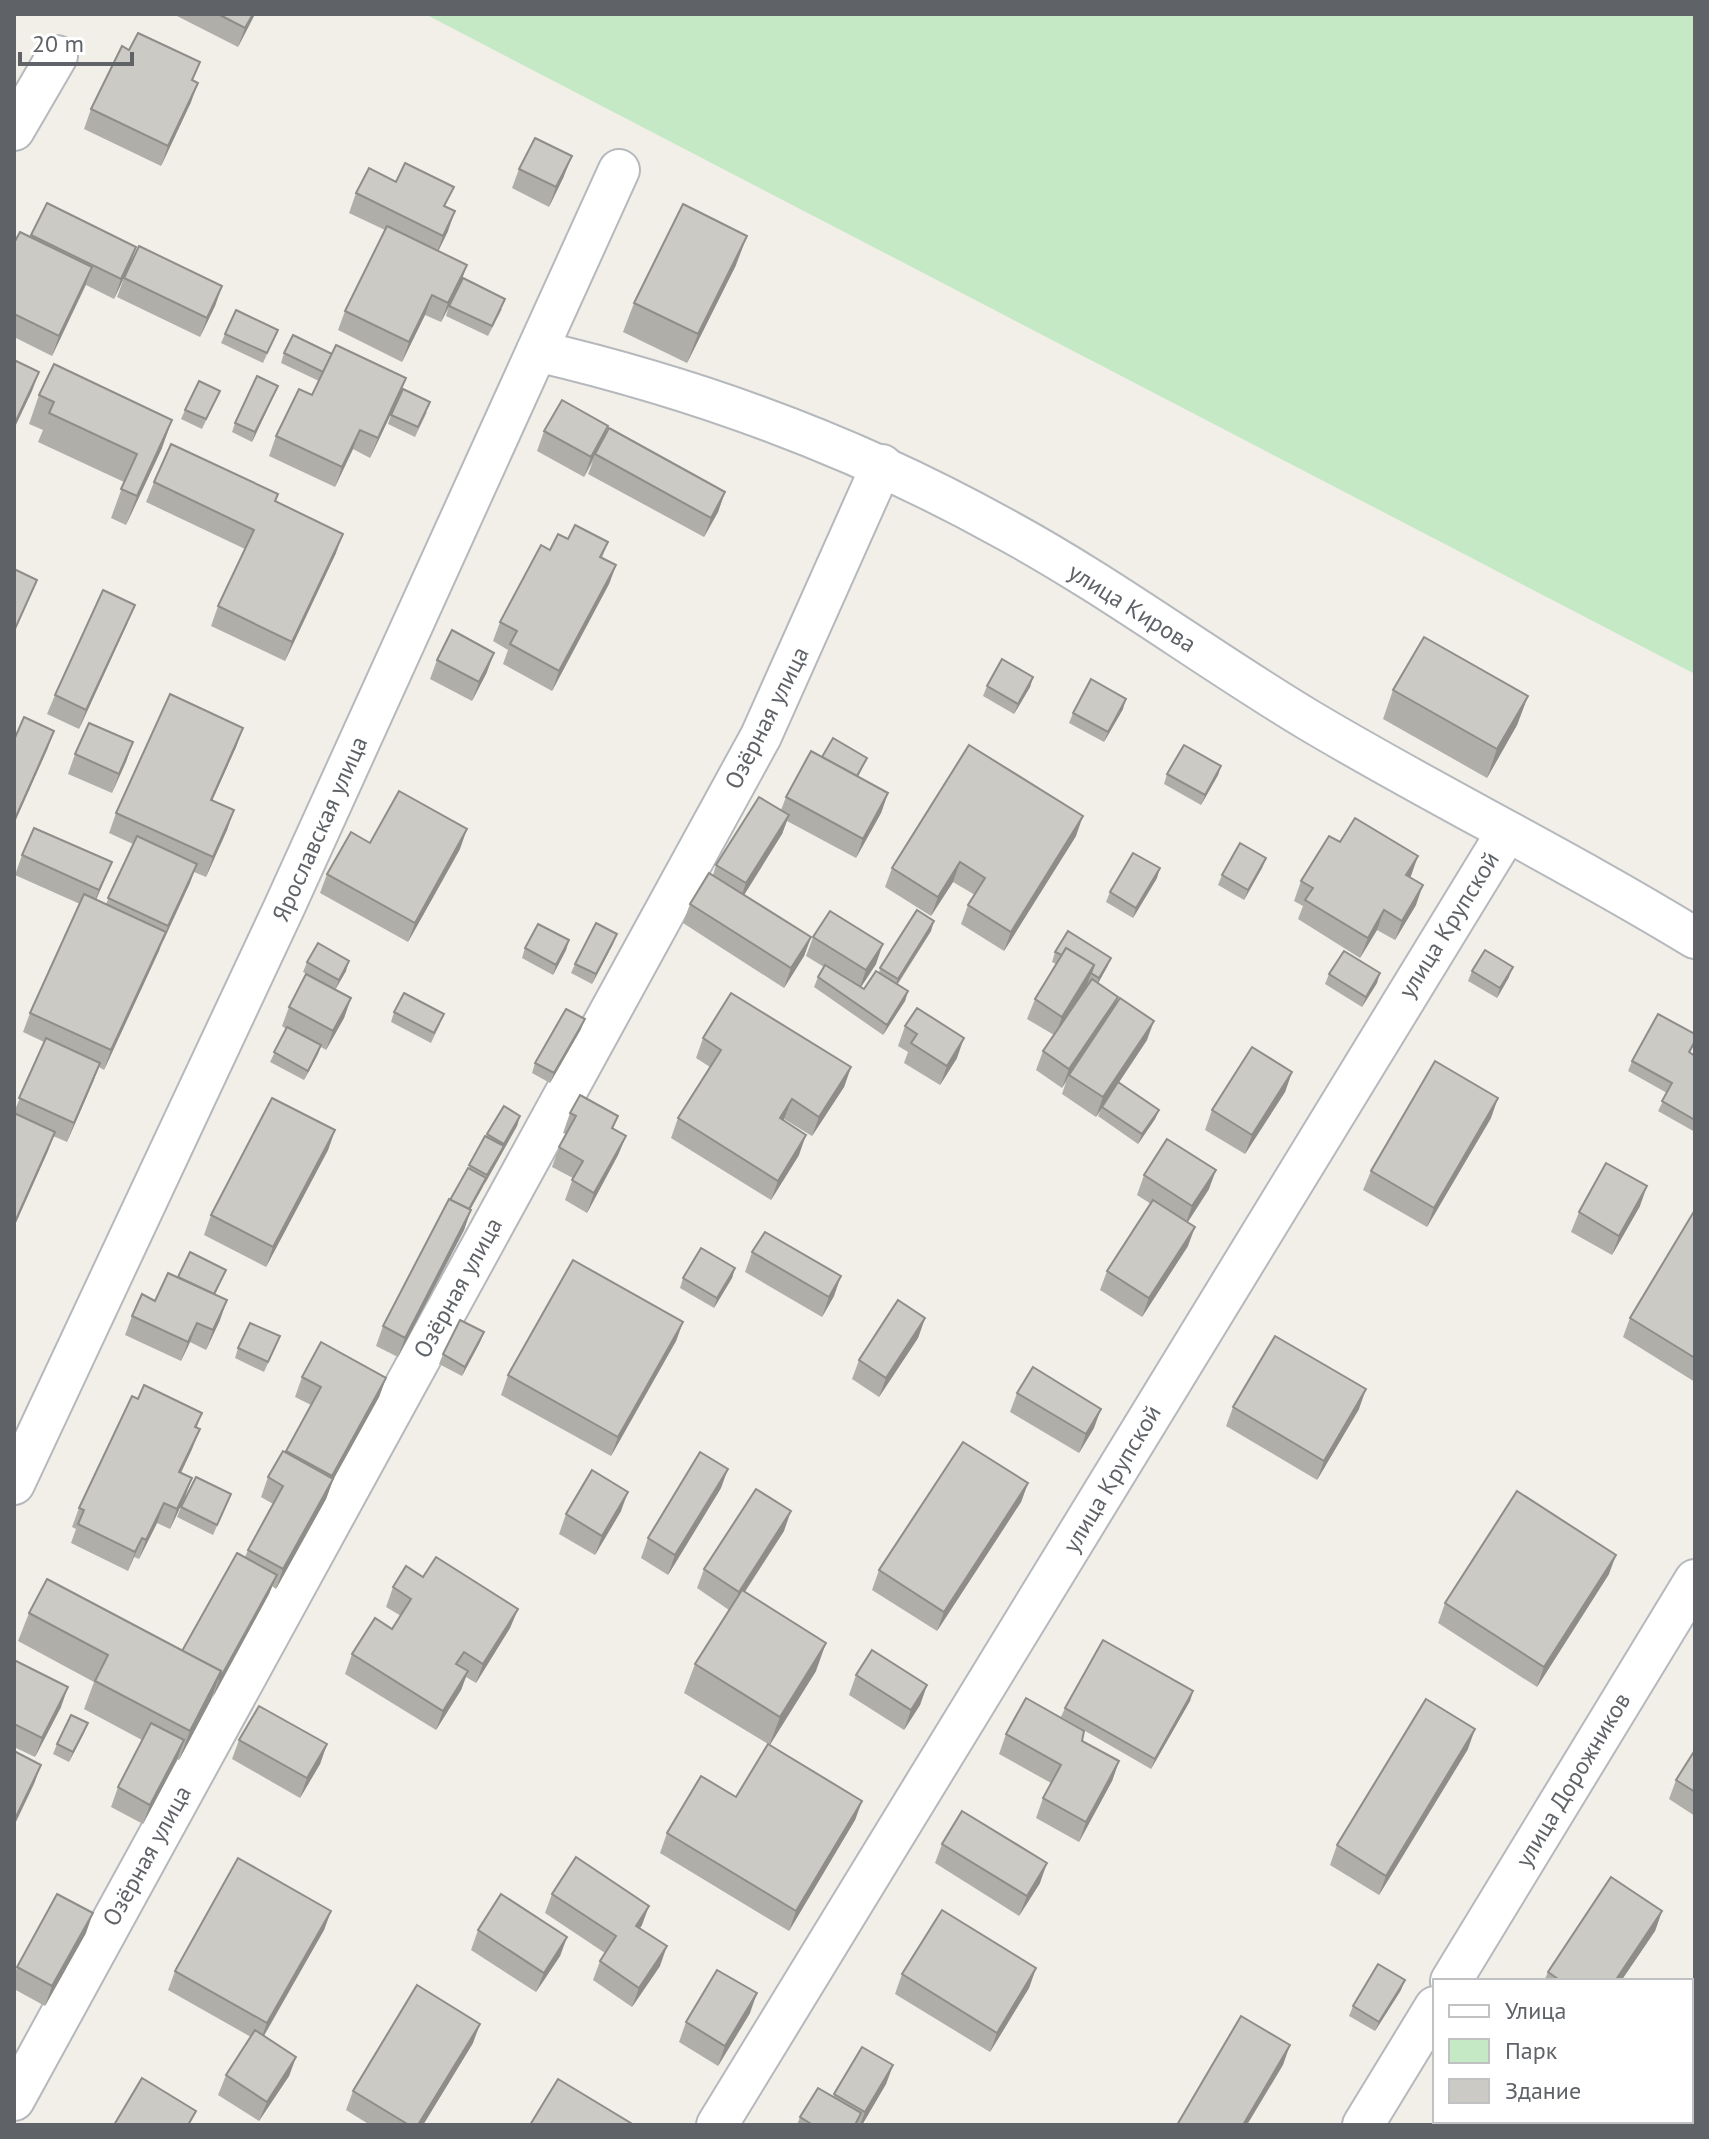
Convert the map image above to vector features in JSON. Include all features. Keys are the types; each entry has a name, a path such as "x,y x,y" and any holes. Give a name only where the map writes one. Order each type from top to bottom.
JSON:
{"street":[{"path":"14,130 57,56"},
{"name":"Ярославская улица","path":"14,1484 276,925 619,170"},
{"name":"улица Кирова","path":"537,351 682,389 882,465 1003,528 1306,718 1695,938"},
{"name":"Озёрная улица","path":"14,2100 761,736 882,465"},
{"name":"улица Крупской","path":"717,2125 1507,832"},
{"name":"улица Дорожников","path":"1452,1979 1695,1580"},
{"path":"1363,2125 1433,2010"}],"green space":[{"path":"425,14 1695,14 1695,674"}],"building":[{"path":"218,14 253,14 245,28"},
{"path":"138,33 200,62 192,80 198,83 168,146 91,109 122,46 129,50"},
{"path":"535,138 572,156 556,187 519,169"},
{"path":"405,163 454,187 444,206 455,211 443,236 356,193 369,168 396,182"},
{"path":"47,203 136,247 121,279 31,235"},
{"path":"683,204 747,236 698,334 634,303"},
{"path":"387,226 467,265 448,303 432,295 409,342 345,311"},
{"path":"20,232 92,267 59,336 14,314 14,243"},
{"path":"139,246 222,286 207,318 124,278"},
{"path":"463,278 505,299 492,326 449,306"},
{"path":"236,310 278,330 267,353 225,334"},
{"path":"293,335 332,354 323,372 284,353"},
{"path":"336,345 406,378 378,438 360,430 342,467 276,436 299,389 312,395"},
{"path":"14,360 39,372 14,425"},
{"path":"54,364 172,420 137,496 121,489 137,454 49,413 54,402 39,395"},
{"path":"257,376 278,386 255,432 235,423"},
{"path":"199,381 220,391 206,419 185,410"},
{"path":"403,389 430,402 418,427 391,415"},
{"path":"562,400 608,426 591,457 544,431"},
{"path":"609,428 725,492 711,518 595,454"},
{"path":"171,444 278,494 275,501 343,534 292,642 218,606 254,530 154,482"},
{"path":"575,525 608,542 600,557 616,565 559,671 510,644 517,631 500,622 541,545 550,550 558,534 568,539"},
{"path":"14,569 37,580 14,631"},
{"path":"103,590 135,605 86,710 55,695"},
{"path":"452,630 494,653 479,682 437,660"},
{"path":"1424,637 1528,696 1497,749 1393,690"},
{"path":"1002,659 1033,677 1018,704 987,686"},
{"path":"1091,679 1126,699 1108,732 1073,713"},
{"path":"170,694 243,728 211,800 234,810 213,857 116,813"},
{"path":"24,717 54,731 14,821 14,740"},
{"path":"89,723 133,742 119,774 75,754"},
{"path":"833,738 867,758 857,776 822,757"},
{"path":"969,745 1083,816 1011,932 968,905 985,878 960,862 938,897 892,868"},
{"path":"1184,745 1221,766 1205,795 1167,774"},
{"path":"811,751 888,793 863,839 786,797"},
{"path":"399,791 467,829 415,923 327,874 351,832 370,843"},
{"path":"759,797 789,815 746,883 716,865"},
{"path":"1355,818 1418,856 1406,875 1423,885 1402,921 1384,910 1368,938 1305,900 1313,888 1301,881 1329,836 1340,842"},
{"path":"34,828 112,862 99,890 22,855"},
{"path":"137,836 197,864 168,926 108,898"},
{"path":"1240,843 1266,858 1248,890 1222,875"},
{"path":"1133,853 1160,868 1136,908 1110,892"},
{"path":"709,873 811,937 791,968 690,904"},
{"path":"84,894 166,932 111,1050 30,1013"},
{"path":"917,910 934,921 898,979 880,968"},
{"path":"830,911 883,944 866,970 813,937"},
{"path":"596,923 617,934 596,974 575,964"},
{"path":"538,924 569,940 556,965 525,948"},
{"path":"1068,931 1111,958 1099,978 1091,973 1094,965 1066,948 1062,955 1055,952"},
{"path":"318,943 349,961 339,980 307,962"},
{"path":"1066,948 1094,965 1062,1017 1035,999"},
{"path":"1485,950 1513,967 1500,988 1472,971"},
{"path":"1344,951 1380,973 1366,997 1329,974"},
{"path":"825,965 864,989 876,971 908,991 887,1025 818,977"},
{"path":"306,974 351,998 333,1031 289,1007"},
{"path":"1092,979 1118,997 1069,1069 1043,1051"},
{"path":"404,993 444,1014 434,1033 394,1012"},
{"path":"731,993 851,1067 819,1117 792,1099 780,1118 806,1135 778,1181 678,1118 721,1050 703,1038"},
{"path":"1120,998 1154,1021 1103,1097 1069,1075"},
{"path":"917,1008 964,1038 947,1066 911,1043 917,1034 905,1026"},
{"path":"566,1009 585,1019 554,1073 535,1063"},
{"path":"1658,1014 1695,1034 1689,1052 1695,1056 1695,1120 1662,1101 1672,1083 1632,1061"},
{"path":"287,1027 321,1045 308,1071 274,1052"},
{"path":"46,1038 100,1063 74,1123 19,1098"},
{"path":"1252,1047 1292,1072 1252,1135 1212,1110"},
{"path":"1435,1061 1498,1098 1434,1208 1371,1171"},
{"path":"1118,1082 1159,1110 1142,1134 1102,1107"},
{"path":"580,1095 618,1116 612,1128 626,1136 594,1193 572,1180 583,1161 559,1147 576,1116 570,1113"},
{"path":"272,1098 335,1130 273,1247 211,1215"},
{"path":"504,1106 520,1116 504,1144 487,1134"},
{"path":"14,1113 55,1132 14,1224"},
{"path":"485,1136 504,1146 487,1175 469,1165"},
{"path":"1167,1139 1216,1170 1192,1206 1144,1175"},
{"path":"1606,1163 1647,1186 1619,1236 1579,1212"},
{"path":"468,1168 486,1178 469,1209 450,1200"},
{"path":"449,1199 471,1210 405,1338 383,1326"},
{"path":"1153,1200 1195,1227 1149,1298 1107,1271"},
{"path":"1693,1213 1695,1215 1695,1358 1630,1318"},
{"path":"765,1232 841,1276 829,1297 752,1252"},
{"path":"701,1248 735,1268 717,1298 683,1278"},
{"path":"190,1252 226,1270 214,1294 178,1277"},
{"path":"573,1260 683,1322 618,1437 508,1375"},
{"path":"168,1273 227,1300 213,1330 197,1323 188,1342 132,1316 142,1294 155,1301"},
{"path":"898,1300 925,1318 886,1378 859,1360"},
{"path":"460,1320 484,1332 465,1367 443,1354"},
{"path":"250,1323 280,1336 268,1362 238,1348"},
{"path":"1275,1336 1366,1389 1324,1461 1233,1407"},
{"path":"321,1342 386,1378 332,1476 286,1451 321,1387 302,1377"},
{"path":"1033,1367 1101,1409 1086,1434 1017,1393"},
{"path":"144,1385 202,1413 195,1427 200,1429 179,1472 192,1478 177,1509 164,1503 146,1540 142,1538 135,1552 78,1524 84,1510 79,1508 132,1396 138,1399"},
{"path":"963,1442 1028,1483 944,1612 879,1570"},
{"path":"283,1451 333,1479 283,1569 248,1550 283,1486 268,1477"},
{"path":"700,1452 728,1469 675,1555 648,1538"},
{"path":"592,1470 628,1492 602,1536 566,1514"},
{"path":"196,1477 231,1494 217,1525 181,1507"},
{"path":"756,1489 791,1511 739,1592 704,1569"},
{"path":"1517,1491 1616,1555 1544,1667 1445,1603"},
{"path":"237,1553 277,1575 219,1680 221,1671 182,1651"},
{"path":"436,1557 518,1609 483,1664 464,1652 456,1664 468,1671 443,1711 352,1654 375,1618 392,1629 411,1599 393,1587 406,1566 423,1577"},
{"path":"47,1579 221,1671 190,1731 95,1681 108,1655 29,1613"},
{"path":"742,1590 826,1643 780,1717 695,1664"},
{"path":"1103,1640 1193,1691 1155,1759 1065,1708"},
{"path":"872,1650 927,1685 911,1710 856,1675"},
{"path":"14,1660 68,1687 42,1738 14,1724"},
{"path":"1026,1698 1084,1731 1082,1741 1119,1761 1086,1822 1043,1798 1061,1765 1006,1734"},
{"path":"1426,1699 1475,1729 1386,1876 1337,1845"},
{"path":"259,1706 327,1744 307,1778 239,1740"},
{"path":"71,1715 88,1723 73,1752 57,1744"},
{"path":"151,1723 184,1740 150,1805 118,1787"},
{"path":"768,1744 862,1801 796,1911 667,1833 701,1776 736,1797"},
{"path":"1695,1750 1695,1792 1676,1780"},
{"path":"14,1751 41,1765 14,1821"},
{"path":"962,1811 1047,1863 1027,1896 942,1844"},
{"path":"576,1857 649,1906 636,1926 667,1946 639,1988 600,1961 616,1936 552,1894"},
{"path":"238,1858 331,1911 267,2023 175,1971"},
{"path":"1611,1877 1662,1911 1616,1979 1558,1979 1548,1972"},
{"path":"57,1894 93,1913 52,1986 17,1967"},
{"path":"501,1894 567,1937 544,1973 478,1930"},
{"path":"942,1910 1036,1968 997,2033 902,1974"},
{"path":"1378,1964 1405,1980 1379,2022 1353,2006"},
{"path":"717,1970 757,1993 725,2046 686,2022"},
{"path":"417,1985 480,2024 418,2125 409,2125 353,2091"},
{"path":"1241,2016 1290,2045 1243,2125 1177,2125"},
{"path":"255,2030 296,2057 267,2102 226,2075"},
{"path":"862,2047 893,2065 865,2112 834,2094"},
{"path":"142,2078 196,2111 188,2125 114,2125"},
{"path":"558,2079 634,2125 530,2125"},
{"path":"818,2088 861,2113 855,2125 813,2125 800,2117"},
{"path":"1502,2123 1562,2123 1561,2125"}]}
